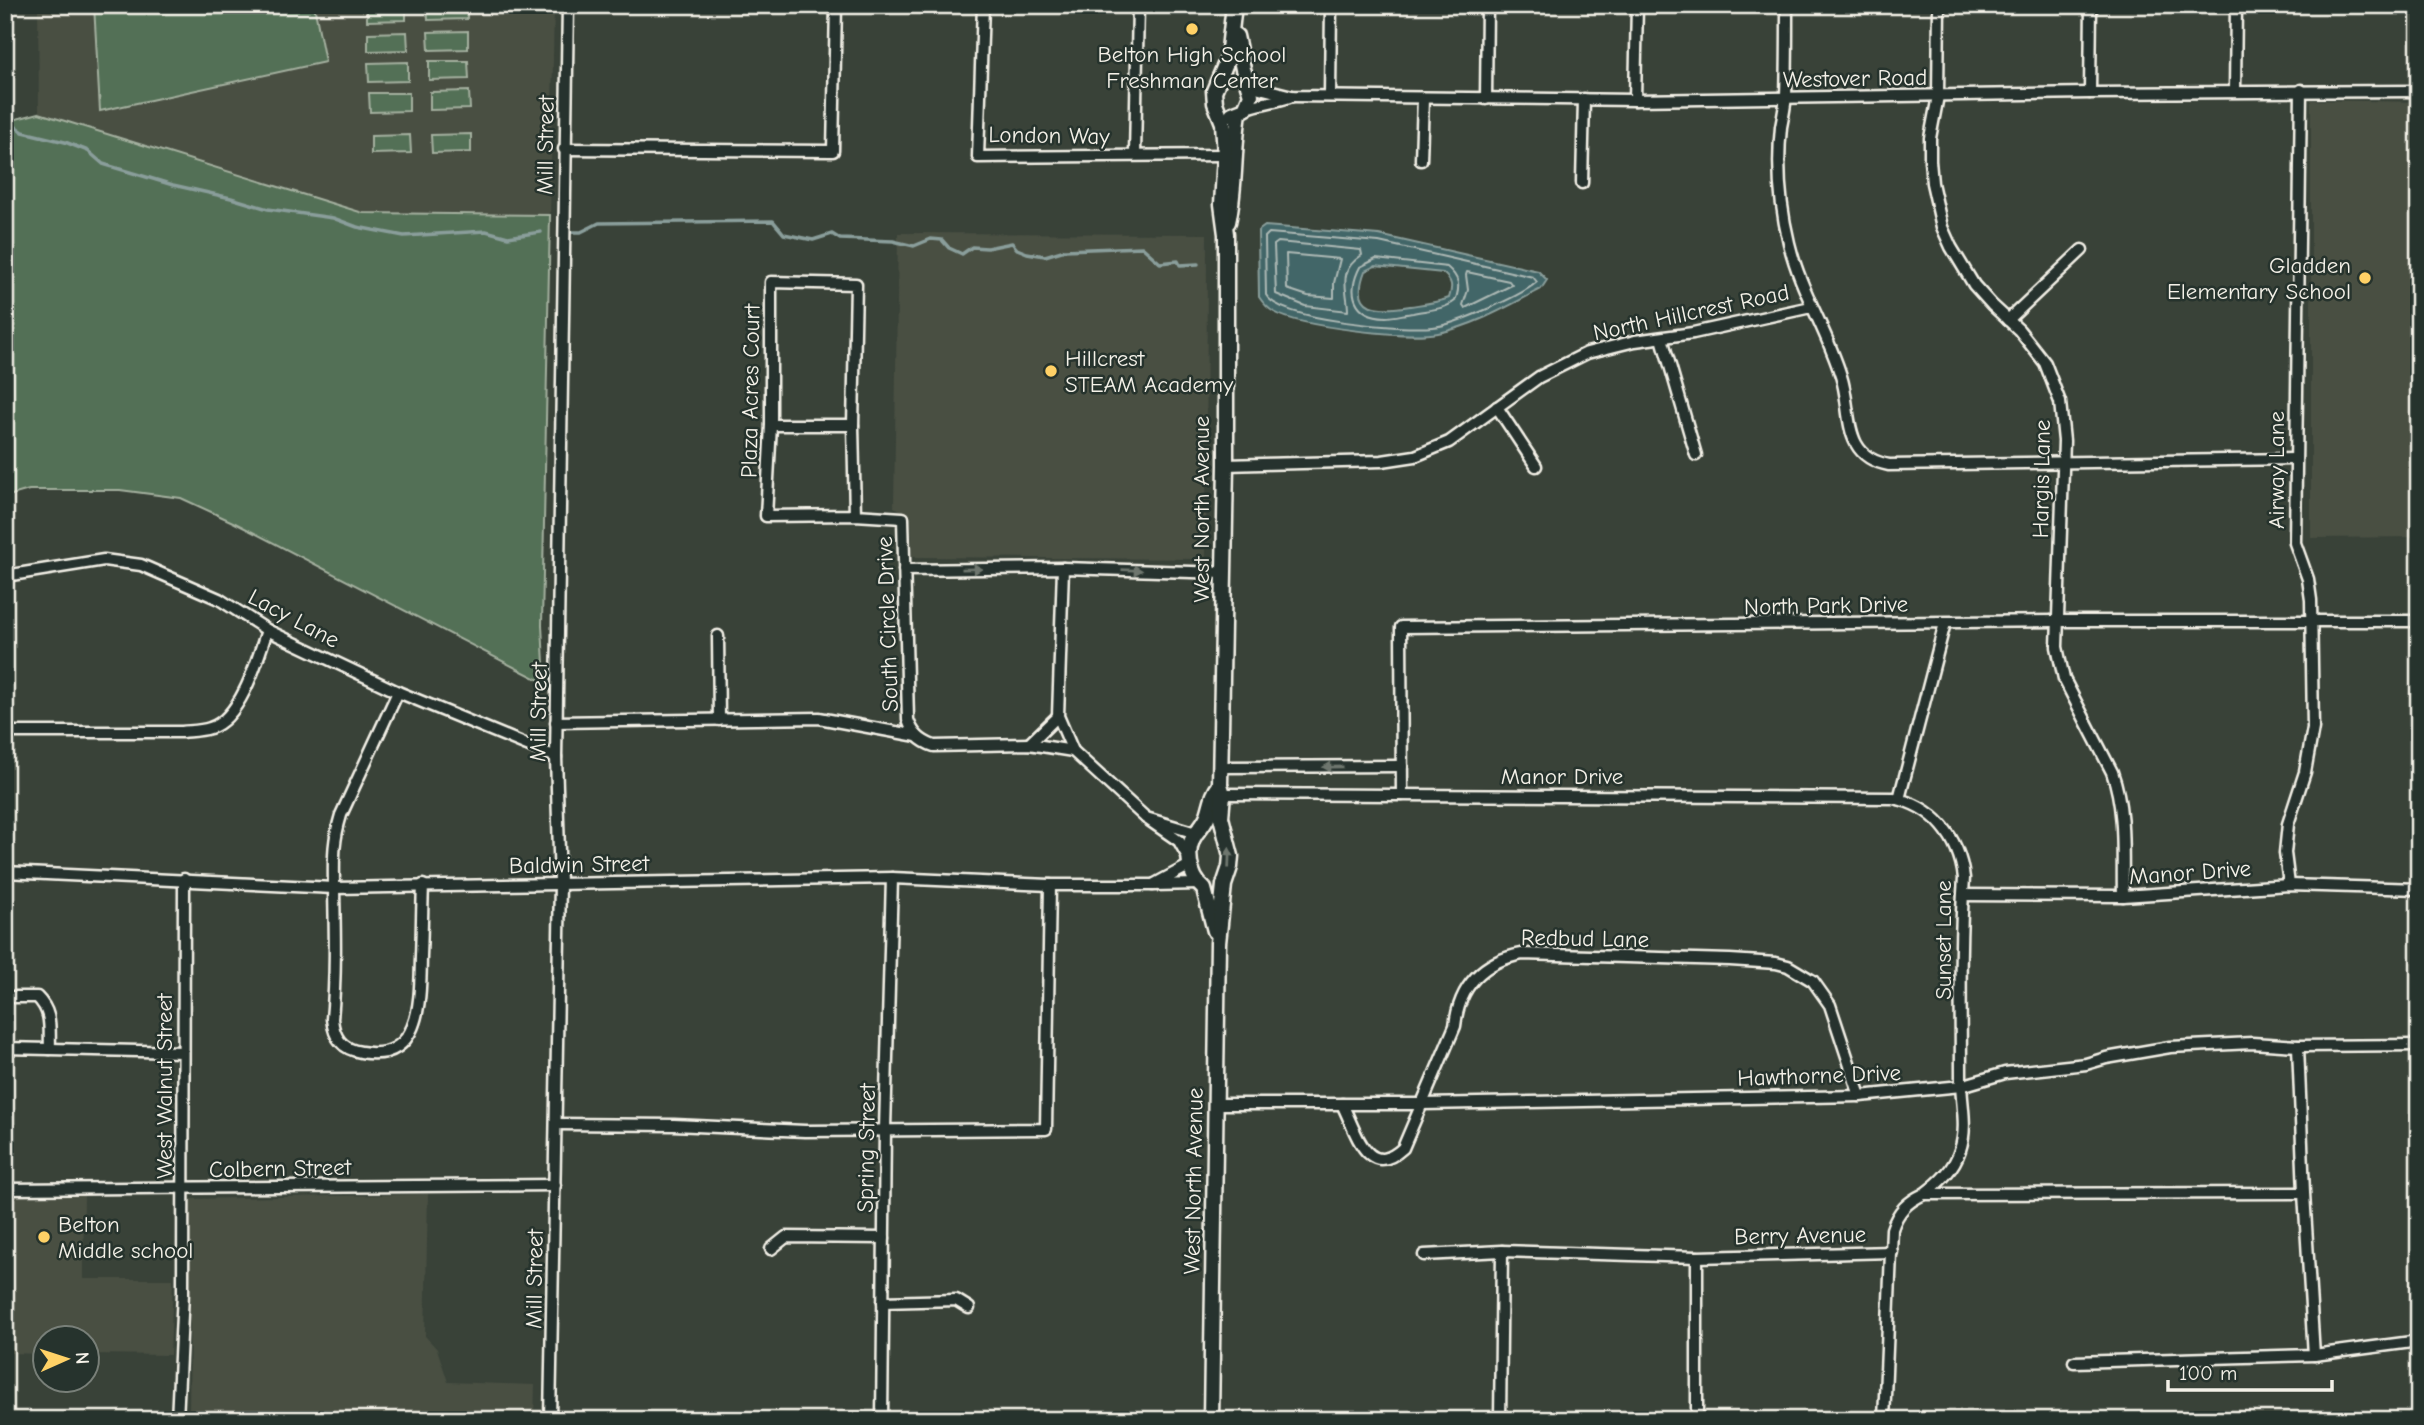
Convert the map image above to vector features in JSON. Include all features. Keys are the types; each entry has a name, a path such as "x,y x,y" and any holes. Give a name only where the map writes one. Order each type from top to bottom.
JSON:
{"main road":[{"name":"West North Avenue","path":"1211,1420 1218,943 1224,885 1231,856 1221,817 1226,234 1222,204 1223,123 1214,91 1228,58 1234,5"},
{"name":"West North Avenue","path":"1226,234 1232,203 1234,154 1242,111 1251,95 1233,24"},
{"path":"1220,81 1231,76 1244,80 1248,85"},
{"path":"1218,108 1228,114 1242,111"},
{"name":"West North Avenue","path":"1218,943 1201,886 1190,862 1213,794 1222,790"},
{"path":"1198,832 1212,827 1224,831"},
{"path":"1201,886 1217,889 1224,885"}],"street":[{"name":"Mill Street","path":"550,1420 560,883 556,722 568,5"},
{"path":"564,149 833,151 836,5"},
{"name":"London Way","path":"983,5 978,157 1224,155"},
{"path":"1135,155 1138,5"},
{"path":"1330,96 1331,5"},
{"path":"1486,99 1487,5"},
{"path":"1635,100 1637,5"},
{"path":"1787,5 1786,98 1780,158 1783,212 1796,271 1811,307"},
{"name":"Hargis Lane","path":"1939,5 1938,96 1930,138 1932,183 1942,226 1957,259 1974,285 2033,345 2054,382 2064,422 2057,647 2064,679 2118,788 2123,896"},
{"path":"2090,93 2091,5"},
{"path":"2235,92 2236,5"},
{"name":"Westover Road","path":"1248,85 1292,96 1635,100 2301,90 2419,91"},
{"name":"Airway Lane","path":"2288,885 2285,853 2288,824 2305,772 2313,728 2308,579 2295,543 2294,459 2301,90"},
{"name":"Westover Road","path":"1242,111 1260,103 1292,96"},
{"path":"1421,160 1423,98"},
{"path":"1582,183 1584,99"},
{"path":"2008,320 2082,250"},
{"name":"Plaza Acres Court","path":"855,515 853,425 856,284 771,282 771,425 766,516 855,515 903,518"},
{"name":"North Hillcrest Road","path":"1226,465 1382,461 1415,456 1449,442 1539,377 1587,353 1811,307 1829,341 1843,381 1855,443 1869,459 1889,466 2294,459"},
{"path":"1662,338 1696,455"},
{"path":"1497,407 1536,466"},
{"path":"771,425 853,425"},
{"name":"South Circle Drive","path":"903,518 908,720 917,736 934,746 1030,744 1073,751"},
{"name":"Lacy Lane","path":"5,576 104,560 141,565 219,599 267,629 398,692 556,757"},
{"path":"1063,568 1058,716 1073,751 1146,818 1179,841 1190,862"},
{"path":"904,570 1063,568 1224,573"},
{"name":"North Park Drive","path":"1402,795 1401,627 2057,621 2419,621"},
{"path":"1899,799 1945,623"},
{"path":"5,732 182,732 211,728 228,716 237,705 267,629"},
{"path":"718,636 719,720"},
{"path":"398,692 341,815 332,854 333,1029 345,1047 362,1053 376,1053 398,1047 406,1039 416,1017 419,1000 423,885"},
{"path":"1030,744 1058,716"},
{"path":"556,722 819,718 917,736"},
{"path":"1221,767 1402,766"},
{"name":"Manor Drive","path":"1222,790 1402,795 1899,799"},
{"name":"Sunset Lane","path":"1899,799 1921,807 1933,816 1950,835 1962,863 1961,1086 1965,1123 1960,1150 1945,1176 1924,1194"},
{"path":"1146,818 1198,832"},
{"name":"Baldwin Street","path":"1153,885 1190,862"},
{"name":"Baldwin Street","path":"5,872 334,888 892,878 1050,885 1201,886"},
{"name":"Spring Street","path":"882,1420 885,1129 892,878"},
{"name":"West Walnut Street","path":"177,1420 183,1293 184,879"},
{"path":"556,1124 674,1125 805,1131 1046,1129 1050,885"},
{"name":"Manor Drive","path":"1963,895 2123,896 2288,885 2419,889"},
{"name":"Redbud Lane","path":"1342,1104 1368,1155 1381,1161 1392,1158 1403,1148 1455,1026 1456,1012 1466,988 1475,977 1496,961 1522,954 1730,960 1788,966 1813,981 1830,1005 1860,1096"},
{"path":"5,997 37,997 45,1006 49,1013 50,1049"},
{"name":"Hawthorne Drive","path":"1217,1104 1422,1104 1860,1096 1961,1086 2005,1073 2086,1064 2170,1047 2252,1043 2298,1046 2419,1045"},
{"path":"2298,1046 2314,1355"},
{"path":"5,1048 183,1052"},
{"name":"Colbern Street","path":"5,1189 555,1185"},
{"path":"1924,1194 2304,1193"},
{"name":"Berry Avenue","path":"1424,1255 1502,1251 1697,1257 1892,1252 1890,1240 1896,1218 1911,1200 1924,1194"},
{"path":"771,1249 786,1237 884,1238"},
{"path":"1500,1420 1502,1251"},
{"path":"1884,1420 1892,1252"},
{"path":"1697,1257 1697,1420"},
{"path":"883,1301 956,1300 969,1308"},
{"path":"2074,1362 2314,1355 2419,1341"}],"shaded area":[{"path":"38,5 554,5 550,215 363,213 39,113"},
{"name":"Gladden Elementary School","path":"2311,100 2419,102 2419,537 2311,538"},
{"name":"Hillcrest STEAM Academy","path":"898,233 1207,234 1206,559 912,557 911,515 894,507"},
{"path":"428,1194 425,1336 437,1349 448,1382 535,1385 534,1420 189,1420 191,1199"},
{"name":"Belton Middle school","path":"5,1195 84,1195 83,1279 173,1279 170,1355 102,1354 102,1324 32,1324 32,1354 5,1353"}],"green space":[{"path":"94,5 314,5 325,62 100,111"},
{"path":"367,5 406,5 406,20 367,21"},
{"path":"427,5 467,5 467,19 428,20"},
{"path":"468,31 468,49 429,50 428,32"},
{"path":"407,32 408,50 368,51 368,33"},
{"path":"429,61 468,61 469,79 429,80"},
{"path":"408,62 408,81 369,82 368,63"},
{"path":"469,91 470,109 430,110 430,92"},
{"path":"369,93 409,93 409,111 370,112"},
{"path":"39,113 363,213 550,215 542,625 545,683 235,523 181,498 120,490 29,490 5,497 5,122"},
{"path":"471,134 471,152 432,153 431,135"},
{"path":"410,135 411,153 371,154 371,136"}],"water":[{"path":"1265,226 1379,235 1538,271 1547,280 1541,289 1503,309 1465,326 1438,333 1403,334 1330,327 1288,317 1267,307 1259,297 1258,231","holes":["1375,266 1443,273 1450,281 1451,290 1449,298 1439,301 1399,308 1378,308 1370,306 1361,294 1365,271"]}],"waterway":[{"path":"5,119 23,132 65,142 88,151 103,164 268,209 333,218 357,227 404,236 486,231 508,237 541,232"},
{"path":"571,232 581,232 599,223 773,221 784,234 813,240 832,234 840,239 893,241 914,246 931,239 942,240 949,248 962,254 972,247 987,248 1012,243 1017,249 1027,253 1045,256 1065,250 1142,247 1160,263 1178,261 1180,265 1198,264"}],"place":[{"name":"Belton High School Freshman Center","path":"1192,29"},
{"name":"Gladden Elementary School","path":"2365,278"},
{"name":"Hillcrest STEAM Academy","path":"1051,371"},
{"name":"Belton Middle school","path":"44,1237"}]}
